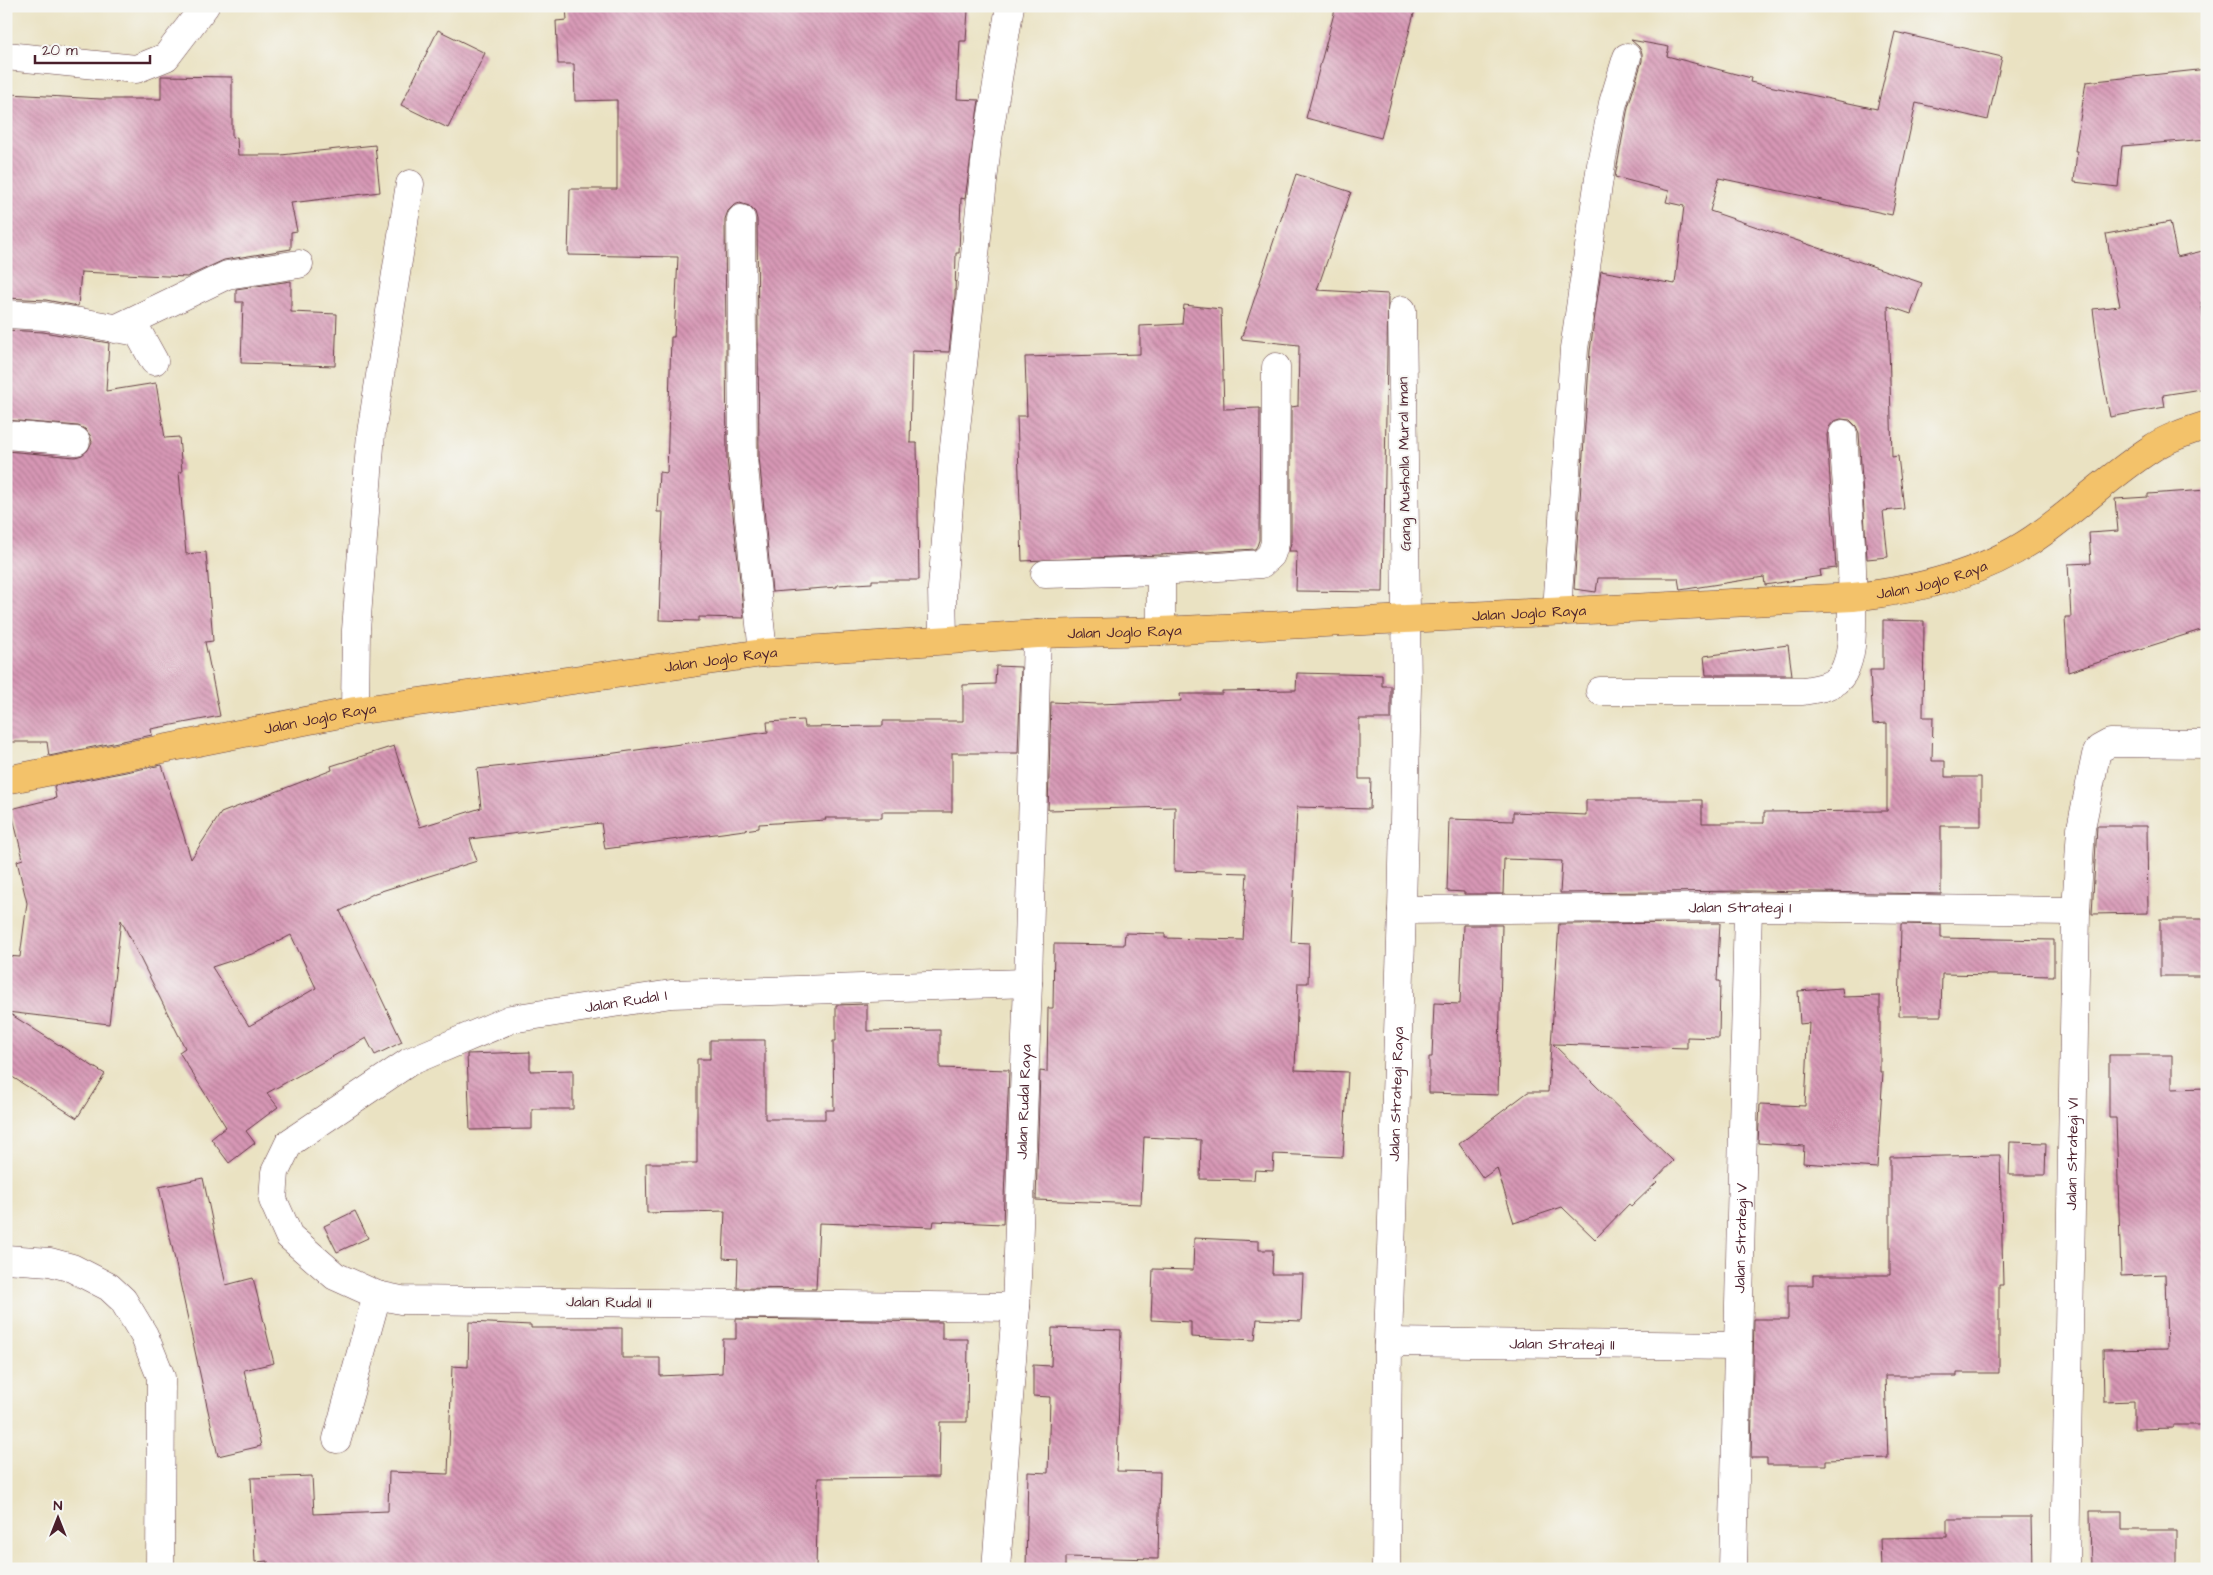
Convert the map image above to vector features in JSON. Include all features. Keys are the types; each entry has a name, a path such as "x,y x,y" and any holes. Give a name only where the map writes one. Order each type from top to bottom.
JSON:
{"main road":[{"name":"Jalan Joglo Raya","path":"6,780 355,711 763,652 1037,634 1162,631 1853,597 1895,593 1937,583 1976,569 2009,553 2041,534 2155,446 2207,425"}],"street":[{"path":"6,56 136,69 166,57 205,6"},
{"path":"943,640 942,588 953,456 988,145 1010,6"},
{"path":"1557,611 1574,349 1602,158 1613,103 1627,57"},
{"path":"355,711 356,630 371,433 410,184"},
{"path":"741,219 743,458 763,652"},
{"path":"115,329 227,275 299,264"},
{"name":"Gang Musholla Mural Iman","path":"1402,310 1407,619"},
{"path":"6,314 45,316 138,332 154,361"},
{"path":"1045,574 1161,571 1260,564 1271,556 1275,543 1276,367"},
{"path":"1600,691 1803,691 1820,689 1833,683 1842,675 1852,648 1853,597 1844,434"},
{"path":"6,435 76,441"},
{"path":"1161,571 1162,631"},
{"name":"Jalan Strategi Raya","path":"1386,1569 1394,1342 1407,619"},
{"name":"Jalan Rudal Raya","path":"996,1569 1016,1307 1028,983 1037,634"},
{"name":"Jalan Strategi VI","path":"2065,1569 2076,912 2081,828 2096,755 2099,749 2110,743 2207,744"},
{"name":"Jalan Strategi I","path":"1402,910 1748,907 2076,912"},
{"name":"Jalan Strategi V","path":"1733,1569 1748,907"},
{"name":"Jalan Rudal I","path":"275,1172 289,1143 409,1062 511,1019 671,994 1028,983"},
{"name":"Jalan Rudal II","path":"275,1172 273,1200 289,1236 335,1276 377,1295 401,1300 1016,1307"},
{"path":"6,1259 50,1262 72,1268 109,1287 123,1300 144,1335 161,1377 160,1569"},
{"path":"336,1439 377,1295"},
{"name":"Jalan Strategi II","path":"1394,1342 1737,1346"}],"building":[{"path":"933,6 933,8 968,10 966,41 960,41 957,99 979,100 965,199 961,198 959,253 956,253 955,296 949,352 912,351 910,443 917,443 919,580 872,580 872,583 772,592 759,457 757,219 755,212 749,206 740,203 734,205 728,211 725,219 727,458 744,618 699,617 699,621 659,620 663,512 657,512 659,472 667,473 671,337 674,337 678,257 568,255 570,189 617,189 617,100 575,101 574,64 558,64 556,21 567,20 566,7"},
{"path":"1336,6 1416,6 1381,138 1306,118"},
{"path":"438,30 485,53 448,128 401,105"},
{"path":"1895,32 2002,57 1988,120 1916,103 1892,215 1719,178 1710,211 1922,283 1911,314 1888,306 1892,457 1898,456 1904,509 1883,511 1888,557 1867,559 1859,433 1856,426 1850,420 1841,419 1834,421 1829,427 1827,435 1836,568 1820,570 1821,576 1765,585 1764,577 1680,590 1678,578 1598,578 1596,592 1574,589 1590,351 1601,271 1675,284 1684,206 1666,202 1669,191 1615,177 1628,107 1642,61 1642,53 1639,47 1631,40 1669,47 1667,56 1751,78 1750,82 1877,109"},
{"path":"2207,69 2207,139 2122,146 2118,187 2074,182 2077,151 2075,151 2086,82"},
{"path":"161,76 232,77 232,138 237,137 238,155 281,155 375,145 380,192 291,203 297,231 291,232 291,249 224,260 187,277 81,272 78,306 46,300 6,298 6,130 8,130 10,94 100,99 161,99"},
{"path":"1296,174 1351,192 1317,290 1388,294 1383,592 1296,591 1297,551 1289,551 1291,543 1291,407 1298,406 1299,345 1241,339"},
{"path":"2170,222 2177,257 2207,250 2207,301 2201,302 2207,344 2207,388 2163,395 2165,407 2110,417 2101,371 2093,309 2120,306 2106,234"},
{"path":"291,281 291,312 337,314 335,366 241,363 243,302 236,302 236,289"},
{"path":"1184,305 1221,309 1224,409 1260,408 1259,540 1257,546 1255,549 1022,561 1017,416 1027,416 1025,357 1140,354 1140,326 1182,324"},
{"path":"6,330 43,332 109,343 106,391 156,383 165,438 179,437 182,472 179,472 186,554 206,552 213,641 205,642 220,716 151,729 152,735 49,756 47,742 6,742 6,451 75,457 82,455 88,450 92,442 90,435 85,429 78,426 6,420"},
{"path":"2207,490 2207,628 2068,672 2065,617 2071,617 2068,564 2091,563 2089,533 2118,531 2115,499 2148,497 2148,494"},
{"path":"1883,620 1924,621 1923,717 1933,717 1932,761 1945,761 1945,777 1981,777 1981,826 1941,826 1941,894 1748,891 1560,893 1562,861 1504,859 1503,894 1464,894 1464,892 1447,891 1449,819 1513,821 1513,812 1586,815 1586,800 1702,800 1702,823 1764,823 1764,812 1887,811 1887,723 1873,724 1870,670 1883,670"},
{"path":"1788,645 1792,675 1706,675 1704,656"},
{"path":"996,666 1021,667 1018,753 952,753 952,812 882,812 882,818 825,818 826,820 759,824 759,828 605,849 601,823 470,839 477,861 375,893 340,911 402,1042 375,1055 366,1038 267,1093 278,1107 246,1131 255,1143 229,1163 211,1139 226,1127 179,1052 185,1048 121,920 109,1024 7,1012 105,1074 77,1118 6,1073 6,956 20,957 27,903 17,861 23,859 11,809 56,798 54,786 162,765 191,859 221,813 332,770 331,766 394,746 420,827 481,808 477,769 593,756 768,732 767,722 803,720 804,727 883,726 883,721 963,721 963,685 995,684","holes":["291,935 316,988 249,1026 212,967 258,952"]},
{"path":"1297,673 1382,675 1382,686 1391,686 1391,719 1359,719 1359,779 1371,779 1370,809 1297,807 1291,942 1309,943 1308,983 1298,983 1295,1070 1348,1072 1343,1157 1274,1154 1273,1171 1255,1170 1254,1180 1200,1179 1201,1140 1144,1137 1141,1204 1036,1200 1040,1071 1047,1072 1048,1008 1053,1008 1054,944 1124,945 1125,933 1165,934 1165,938 1243,940 1247,873 1174,871 1175,807 1048,810 1051,702 1098,704 1181,701 1180,694 1222,694 1222,691 1296,690"},
{"path":"2097,826 2147,826 2148,913 2092,914"},
{"path":"2160,919 2207,919 2207,976 2160,976"},
{"path":"1720,923 1717,981 1720,981 1719,1038 1687,1037 1687,1048 1553,1044 1673,1161 1655,1180 1657,1182 1631,1207 1629,1204 1595,1239 1562,1207 1514,1223 1497,1168 1483,1178 1459,1144 1528,1092 1548,1092 1559,924"},
{"path":"1901,924 1941,925 1941,938 2054,940 2054,976 1942,974 1941,1016 1899,1016"},
{"path":"1463,925 1502,925 1498,1095 1429,1093 1429,1057 1432,1057 1434,1003 1460,1004"},
{"path":"1842,988 1843,997 1880,996 1880,1072 1883,1072 1877,1168 1803,1163 1804,1146 1758,1143 1760,1104 1805,1106 1809,1023 1800,1024 1798,991"},
{"path":"867,1004 867,1031 940,1030 940,1068 1009,1070 1003,1224 934,1221 933,1227 819,1223 816,1289 737,1288 738,1259 723,1258 725,1211 647,1213 646,1163 697,1163 697,1059 710,1059 710,1040 765,1040 765,1119 825,1119 825,1110 834,1110 833,1041 836,1041 836,1005"},
{"path":"530,1052 530,1071 573,1070 573,1109 532,1109 532,1129 470,1130 467,1054"},
{"path":"2109,1055 2172,1055 2172,1089 2207,1088 2207,1425 2173,1425 2173,1428 2134,1429 2134,1401 2104,1402 2103,1350 2167,1349 2165,1274 2121,1276 2116,1118 2109,1118"},
{"path":"2010,1142 2046,1143 2045,1175 2009,1175"},
{"path":"2000,1155 2003,1285 1999,1285 1999,1373 1957,1373 1957,1376 1885,1376 1888,1458 1826,1460 1826,1465 1767,1465 1767,1458 1751,1458 1754,1319 1788,1319 1788,1285 1813,1285 1813,1275 1890,1275 1890,1157"},
{"path":"203,1178 226,1285 253,1278 274,1363 244,1370 261,1446 218,1456 159,1187"},
{"path":"355,1211 368,1238 337,1252 324,1226"},
{"path":"1194,1238 1259,1241 1259,1250 1273,1250 1272,1274 1303,1274 1301,1321 1257,1319 1255,1340 1191,1337 1191,1322 1151,1320 1153,1269 1193,1270"},
{"path":"736,1319 942,1322 942,1339 968,1339 967,1422 940,1422 939,1477 818,1478 816,1569 694,1569 694,1565 616,1565 616,1569 268,1569 268,1561 255,1562 251,1478 312,1476 314,1514 388,1511 389,1472 448,1474 452,1366 468,1367 469,1322 531,1325 531,1328 622,1328 622,1358 660,1358 660,1376 722,1373 723,1339 736,1339"},
{"path":"1052,1328 1121,1330 1117,1471 1160,1472 1158,1559 1066,1557 1066,1569 1026,1569 1028,1472 1048,1473 1050,1397 1033,1396 1033,1365 1051,1366"},
{"path":"2090,1511 2122,1511 2122,1530 2176,1530 2176,1569 2091,1569"},
{"path":"2002,1517 2031,1517 2032,1569 1881,1569 1880,1538 1947,1537 1947,1519 2002,1519"}]}
